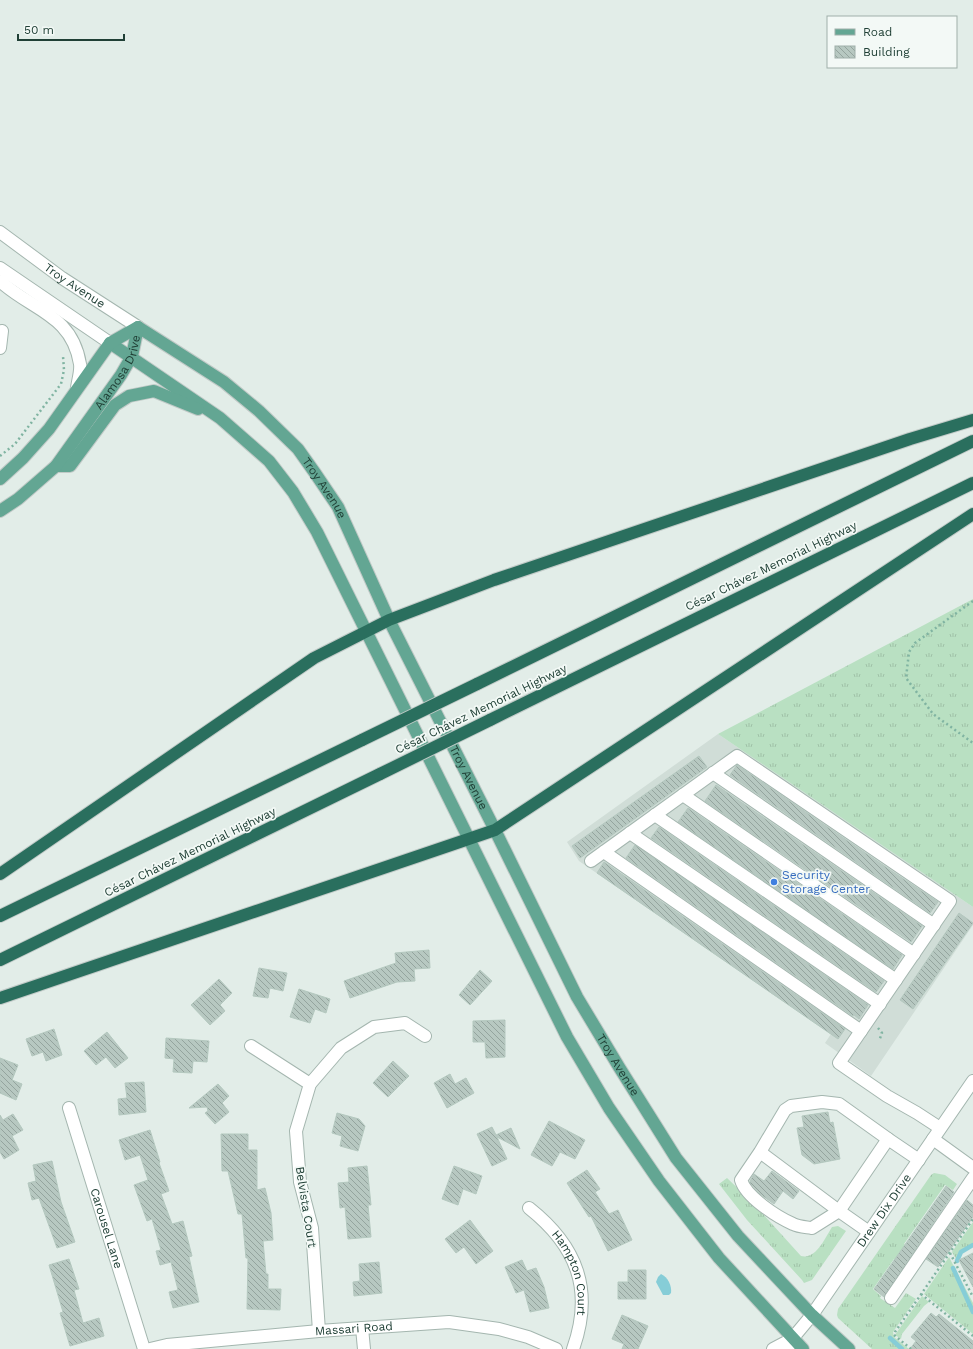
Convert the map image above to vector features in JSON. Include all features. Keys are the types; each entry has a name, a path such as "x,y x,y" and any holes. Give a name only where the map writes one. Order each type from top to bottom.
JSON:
{"highway":[{"path":"0,874 314,658 365,631 389,620 494,580 910,439 973,420"},
{"name":"César Chávez Memorial Highway","path":"0,916 477,684 973,440"},
{"name":"César Chávez Memorial Highway","path":"0,960 973,483"},
{"path":"0,998 496,830 973,514"}],"main road":[{"name":"Alamosa Drive","path":"0,479 23,458 49,428 110,343 138,327"},
{"name":"Alamosa Drive","path":"0,511 18,500 56,466 121,375 132,356 138,327"},
{"name":"Troy Avenue","path":"138,327 224,382 259,411 298,449 338,507 389,620 496,830 577,997 676,1158 738,1236 812,1315 850,1349"},
{"path":"110,343 132,356 220,418 269,461 293,492 317,532 567,1037 609,1108 660,1181 719,1258 790,1344 803,1349"},
{"path":"56,466 70,466 115,405 129,396 154,391 220,418"}],"street":[{"name":"Troy Avenue","path":"0,232 62,278 138,327"},
{"path":"0,268 110,343"},
{"path":"0,281 6,287 60,323 74,341 80,365 77,388"},
{"path":"0,348 2,331"},
{"path":"591,861 737,756 950,901 839,1063 887,1096 917,1113 973,1168"},
{"path":"713,773 934,925"},
{"path":"683,795 914,954"},
{"path":"655,815 896,980"},
{"path":"630,833 880,1004"},
{"path":"604,852 861,1031"},
{"name":"Belvista Court","path":"319,1331 312,1228 300,1182 296,1131 310,1084 342,1048 374,1027 405,1023 425,1036"},
{"path":"251,1046 310,1084"},
{"name":"Drew Dix Drive","path":"790,1344 812,1315 973,1081"},
{"path":"888,1139 839,1210 812,1228 794,1225 773,1213 743,1189 741,1180 785,1110 791,1106 822,1102 839,1104 919,1160"},
{"name":"Carousel Lane","path":"69,1108 144,1349"},
{"path":"760,1152 869,1232"},
{"path":"891,1298 973,1178"},
{"name":"Hampton Court","path":"529,1208 544,1220 559,1236 576,1267 583,1310 580,1330 573,1349"},
{"name":"Massari Road","path":"150,1349 167,1345 240,1344 319,1331 449,1322 474,1324 528,1336 556,1349"},
{"path":"362,1328 364,1349"},
{"path":"773,1349 790,1344"}],"path":[{"path":"0,456 14,444 61,384 64,370 63,353 76,350"},
{"path":"973,601 915,643 909,652 906,678 933,714 973,743"},
{"path":"911,1349 894,1335 973,1219"},
{"path":"950,1253 973,1297"},
{"path":"921,1294 973,1336"}],"shaded area":[{"path":"718,734 973,907 973,925 871,1076 825,1043 831,1034 579,861 567,842"}],"green space":[{"path":"973,599 973,907 718,734"},
{"path":"934,1173 945,1175 957,1184 953,1190 945,1185 904,1244 909,1248 903,1265 894,1259 873,1289 881,1296 880,1298 895,1308 906,1293 916,1299 893,1332 894,1337 909,1349 872,1349 838,1318 838,1309 931,1175"},
{"path":"727,1178 751,1201 801,1256 811,1255 816,1251 832,1227 838,1226 846,1231 812,1280 804,1283 747,1220 719,1184"},
{"path":"973,1222 973,1243 960,1251 956,1259 952,1252"},
{"path":"949,1257 973,1303 973,1334 924,1294"},
{"path":"922,1296 929,1302 924,1306 902,1334 901,1339 895,1335"}],"water":[{"path":"661,1274 668,1279 671,1290 669,1295 663,1295 656,1282"}],"building":[{"path":"699,756 707,767 580,858 572,846"},
{"path":"737,765 938,902 930,913 730,775"},
{"path":"716,785 922,926 911,942 705,801"},
{"path":"688,808 902,955 893,969 678,822"},
{"path":"659,827 884,981 876,992 651,838"},
{"path":"635,845 868,1005 859,1019 626,858"},
{"path":"604,862 845,1029 838,1039 597,873"},
{"path":"959,913 973,923 913,1009 900,1000"},
{"path":"429,950 430,968 414,969 415,981 397,982 350,998 344,981 396,963 395,953"},
{"path":"259,968 287,973 283,991 270,988 268,998 253,996"},
{"path":"480,970 492,981 470,1005 459,995"},
{"path":"219,979 232,993 220,1005 225,1011 210,1025 191,1005"},
{"path":"299,989 330,999 326,1013 315,1009 310,1023 290,1017"},
{"path":"505,1020 505,1057 486,1058 485,1042 473,1042 473,1021"},
{"path":"54,1029 62,1055 46,1061 43,1052 32,1056 26,1039"},
{"path":"107,1032 128,1058 115,1068 106,1057 96,1065 84,1051"},
{"path":"166,1038 209,1041 207,1062 193,1061 192,1073 173,1072 174,1059 165,1058"},
{"path":"0,1058 18,1065 12,1080 22,1084 16,1100 0,1093"},
{"path":"393,1061 409,1076 388,1097 373,1083"},
{"path":"450,1074 455,1084 466,1078 474,1093 447,1108 434,1083"},
{"path":"144,1082 146,1112 119,1115 118,1099 127,1098 125,1083"},
{"path":"218,1084 229,1096 222,1103 229,1112 215,1124 205,1113 208,1111 207,1107 189,1108"},
{"path":"828,1112 830,1123 833,1122 840,1159 814,1164 802,1155 797,1128 804,1127 802,1116"},
{"path":"337,1113 359,1119 365,1126 358,1151 340,1146 342,1136 332,1133"},
{"path":"13,1114 23,1130 12,1136 19,1150 4,1159 0,1152 0,1115 3,1120"},
{"path":"549,1121 585,1140 575,1159 560,1152 552,1166 531,1155"},
{"path":"492,1127 496,1135 511,1128 520,1149 497,1137 507,1159 492,1166 477,1134"},
{"path":"150,1130 160,1162 159,1163 169,1191 161,1194 172,1224 183,1221 192,1256 189,1257 199,1302 173,1308 169,1292 178,1290 171,1262 160,1265 156,1251 161,1250 152,1219 147,1221 134,1185 148,1180 140,1155 125,1160 119,1140"},
{"path":"221,1134 248,1134 248,1150 257,1150 257,1190 265,1188 271,1213 273,1240 263,1241 266,1274 268,1274 268,1289 281,1289 280,1310 247,1309 248,1258 246,1258 242,1214 238,1214 228,1171 222,1171"},
{"path":"52,1161 61,1202 75,1242 57,1248 39,1198 32,1200 28,1183 36,1181 33,1165"},
{"path":"367,1166 371,1205 368,1205 371,1237 348,1239 345,1207 340,1208 338,1183 349,1182 348,1168"},
{"path":"454,1166 482,1176 476,1194 463,1189 458,1205 442,1199"},
{"path":"587,1170 600,1189 595,1192 609,1214 618,1210 632,1240 608,1251 591,1216 589,1217 567,1183"},
{"path":"772,1171 799,1191 793,1199 783,1191 774,1204 760,1194 750,1183 754,1174 764,1181"},
{"path":"946,1186 954,1192 884,1297 874,1289"},
{"path":"967,1200 973,1205 973,1217 938,1267 926,1259"},
{"path":"470,1220 493,1251 476,1264 464,1247 456,1253 445,1239"},
{"path":"973,1253 973,1287 959,1260"},
{"path":"69,1259 79,1289 74,1290 83,1323 99,1318 104,1336 70,1346 60,1313 63,1312 49,1265"},
{"path":"522,1260 527,1271 536,1268 544,1287 549,1308 530,1312 524,1290 516,1293 505,1267"},
{"path":"379,1262 382,1293 354,1296 353,1282 360,1281 359,1264"},
{"path":"628,1270 646,1270 646,1299 618,1299 618,1282 628,1282"},
{"path":"931,1313 936,1317 939,1314 973,1341 973,1349 910,1349 916,1341 911,1337"},
{"path":"622,1315 648,1326 638,1349 622,1349 624,1344 612,1339"}],"waterway":[{"path":"957,1261 961,1252 973,1245"},
{"path":"953,1268 973,1312"},
{"path":"890,1338 902,1349"}],"place":[{"name":"Security Storage Center","path":"774,882"}]}
